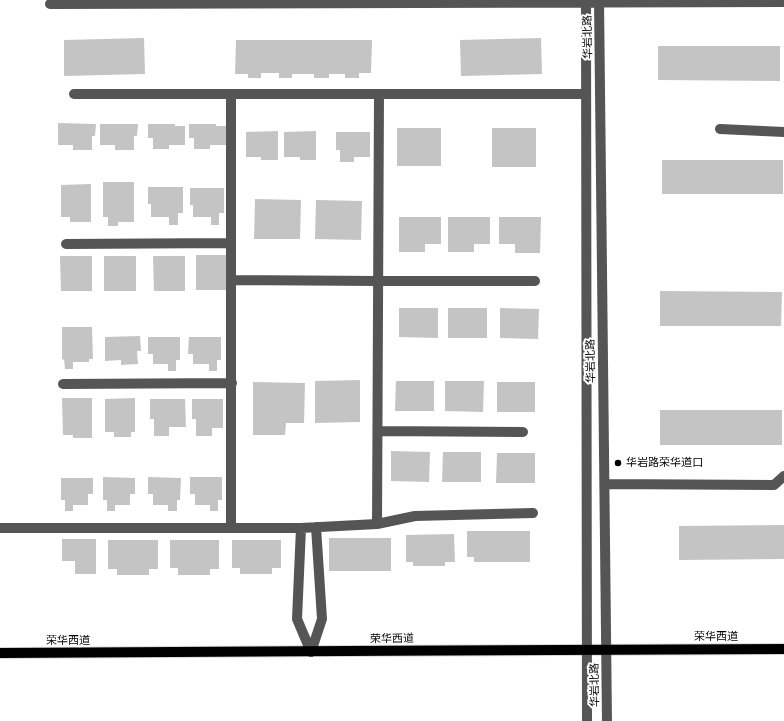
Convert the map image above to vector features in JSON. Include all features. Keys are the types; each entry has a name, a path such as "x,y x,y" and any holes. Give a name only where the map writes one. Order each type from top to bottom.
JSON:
{"main road":[{"name":"荣华西道","path":"0,653 784,649"}],"street":[{"path":"50,4 586,1 784,2"},
{"name":"华岩北路","path":"586,1 587,721"},
{"name":"华岩北路","path":"599,1 607,721"},
{"path":"74,94 586,94"},
{"path":"231,94 231,528"},
{"path":"377,524 379,94"},
{"path":"720,130 784,132"},
{"path":"66,244 231,243"},
{"path":"231,280 535,280"},
{"path":"63,384 232,383"},
{"path":"378,431 523,432"},
{"path":"605,484 774,485 784,476"},
{"path":"0,528 301,528 316,526 377,524 414,516 533,513"},
{"path":"311,652 322,619 316,526"},
{"path":"301,528 297,619 311,652"}],"building":[{"path":"144,38 145,74 64,76 64,40"},
{"path":"541,38 542,74 461,76 460,40"},
{"path":"236,40 372,40 371,73 359,73 359,78 345,78 345,74 329,74 329,78 314,78 314,74 292,74 292,78 279,78 279,73 261,73 261,78 248,78 248,74 235,74"},
{"path":"658,46 780,46 780,81 658,80"},
{"path":"58,123 96,124 95,136 92,136 92,150 73,150 73,145 58,145"},
{"path":"100,124 138,124 137,136 134,136 134,150 115,150 115,145 100,145"},
{"path":"148,124 175,124 175,126 185,126 185,145 169,145 169,149 153,149 153,138 148,138"},
{"path":"189,124 216,124 216,126 226,126 226,145 210,145 210,149 194,149 194,138 189,138"},
{"path":"397,128 441,128 441,166 397,166"},
{"path":"492,128 536,128 536,167 492,167"},
{"path":"278,131 278,160 261,160 261,157 246,157 246,132"},
{"path":"316,131 316,160 300,160 300,157 284,157 284,132"},
{"path":"336,132 370,132 370,157 354,157 354,162 340,162 340,150 336,150"},
{"path":"662,160 783,160 783,194 662,194"},
{"path":"103,182 134,182 134,222 118,222 118,226 108,226 108,217 103,217"},
{"path":"91,184 91,222 70,222 70,217 61,217 61,185"},
{"path":"148,187 183,187 183,213 178,213 178,225 169,225 169,217 151,217 151,204 148,204"},
{"path":"190,188 224,188 224,213 219,213 219,225 211,225 211,217 193,217 193,205 190,205"},
{"path":"255,199 301,200 300,239 254,239"},
{"path":"316,200 362,201 361,240 315,239"},
{"path":"399,217 441,217 441,244 425,244 425,252 399,252"},
{"path":"448,217 490,217 490,244 474,244 474,252 448,252"},
{"path":"499,217 541,217 540,253 515,253 515,244 499,244"},
{"path":"196,255 228,255 228,290 196,290"},
{"path":"60,256 92,256 92,291 61,291"},
{"path":"104,256 136,256 136,291 104,291"},
{"path":"153,256 185,256 185,291 154,291"},
{"path":"660,291 782,292 781,326 660,326"},
{"path":"399,308 438,308 438,338 399,337"},
{"path":"448,308 487,308 487,338 448,338"},
{"path":"500,308 539,309 538,339 500,338"},
{"path":"62,327 92,327 93,359 89,359 89,362 73,362 73,369 65,369 64,359 62,360"},
{"path":"140,336 141,351 137,351 138,364 121,365 121,360 105,361 105,337"},
{"path":"148,337 180,337 180,360 176,360 176,371 168,371 168,364 153,364 153,354 148,354"},
{"path":"189,337 221,337 221,360 217,360 217,371 209,371 209,364 193,364 193,354 188,354"},
{"path":"360,380 360,422 315,423 315,381"},
{"path":"396,381 434,381 434,411 395,411"},
{"path":"445,381 484,381 483,412 445,411"},
{"path":"253,382 305,383 304,423 286,423 285,435 253,435"},
{"path":"497,382 535,382 535,412 497,412"},
{"path":"62,398 92,398 92,438 73,438 73,435 63,435"},
{"path":"135,398 135,432 131,432 131,437 114,437 114,432 105,432 105,399"},
{"path":"150,399 185,399 186,427 169,427 169,436 154,436 154,419 150,419"},
{"path":"192,399 223,399 223,428 212,428 212,436 196,436 196,419 192,419"},
{"path":"660,410 782,410 782,445 660,445"},
{"path":"391,451 430,452 429,482 391,481"},
{"path":"443,452 481,452 481,482 442,482"},
{"path":"497,453 535,453 535,483 496,483"},
{"path":"103,477 135,478 135,494 130,494 130,505 115,505 115,511 107,511 107,500 103,500"},
{"path":"148,477 181,478 180,500 177,500 177,511 168,511 168,505 153,505 153,494 148,494"},
{"path":"190,477 222,477 222,500 218,500 218,511 210,511 210,505 195,505 195,494 190,494"},
{"path":"61,478 93,478 93,494 88,494 88,505 73,505 73,511 65,511 65,500 61,500"},
{"path":"784,525 784,559 679,560 679,526"},
{"path":"467,531 530,531 530,562 474,562 474,557 467,557"},
{"path":"454,534 455,562 445,562 445,566 413,566 413,562 406,562 406,535"},
{"path":"329,538 391,538 391,571 329,571"},
{"path":"62,539 96,539 96,574 75,574 75,561 62,561"},
{"path":"108,540 158,540 158,569 149,569 149,575 117,575 117,569 108,569"},
{"path":"170,540 219,540 219,569 210,569 210,575 178,575 178,568 170,568"},
{"path":"232,540 281,540 281,568 272,568 272,574 240,574 240,568 232,568"}],"place":[{"name":"华岩路荣华道口","path":"618,463"}]}
